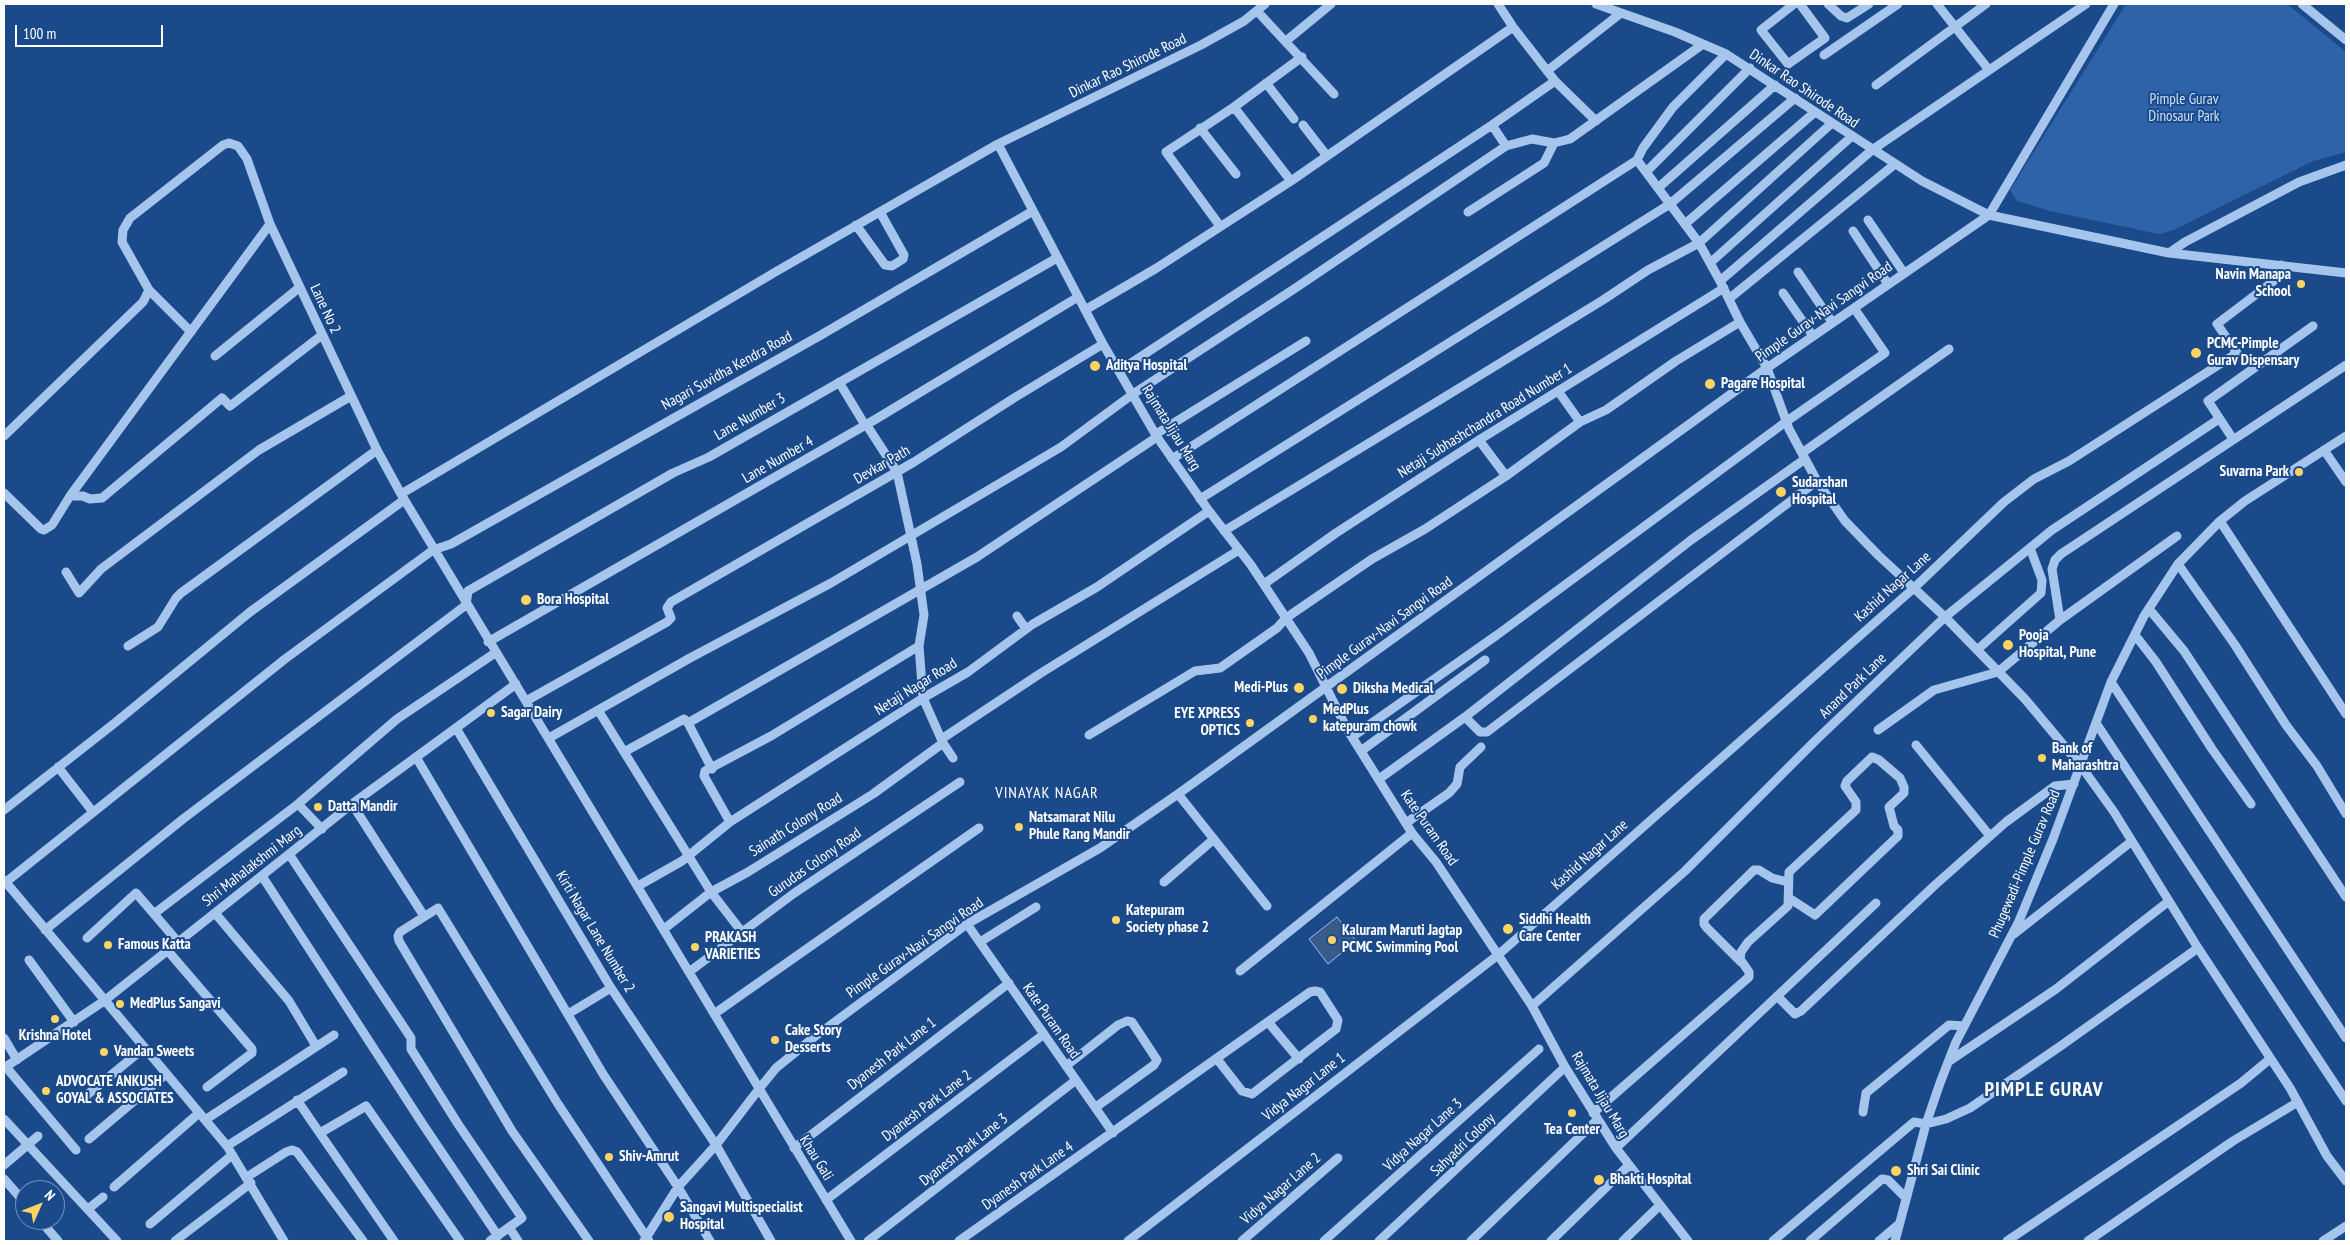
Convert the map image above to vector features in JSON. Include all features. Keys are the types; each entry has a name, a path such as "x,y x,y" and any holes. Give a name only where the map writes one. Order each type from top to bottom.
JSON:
{"street":[{"name":"Dinkar Rao Shirode Road","path":"4,810 250,612 402,497 856,225 998,144 1201,45 1257,11 1265,4"},
{"path":"1286,41 1331,4"},
{"path":"1498,4 1513,27 1555,81 1596,121"},
{"name":"Dinkar Rao Shirode Road","path":"1596,4 1726,54 1922,181 1989,215 2169,253 2346,273"},
{"path":"1794,4 1761,30 1787,64 1791,64 1825,38"},
{"path":"1800,4 1834,48"},
{"path":"1828,4 1841,16 1847,18 1869,4"},
{"path":"1824,55 1898,4"},
{"path":"1937,4 1989,70"},
{"path":"1876,85 1986,4"},
{"name":"Netaji Subhashchandra Road Number 1","path":"1264,584 1336,533 1722,284 1872,150 2086,4"},
{"path":"1989,215 2114,4"},
{"path":"2302,4 2346,40"},
{"path":"1257,11 1302,57 1334,94"},
{"path":"1547,71 1621,13"},
{"path":"1085,310 1155,269 1291,181 1513,27"},
{"path":"549,738 911,537 1061,446 1133,394 1294,289 1506,146 1532,139 1554,143 1570,139 1703,44"},
{"path":"1172,459 1637,160 1643,148 1673,107 1726,54"},
{"path":"1220,226 1166,152 1234,107 1302,57"},
{"path":"1646,172 1750,68"},
{"path":"1119,371 1492,125 1555,81"},
{"path":"1266,83 1294,119"},
{"path":"1658,188 1775,85"},
{"path":"1200,499 1670,204 1795,98"},
{"path":"1234,107 1291,181"},
{"path":"1685,224 1815,112"},
{"path":"1224,530 1586,310 1648,270 1699,243 1832,123"},
{"path":"1303,125 1327,156"},
{"path":"1492,125 1506,146"},
{"path":"1200,128 1236,174"},
{"path":"1710,263 1851,136"},
{"path":"1468,212 1544,163 1554,143"},
{"name":"Lane No 2","path":"149,290 122,242 123,230 130,218 142,207 223,145 234,144 243,151 270,224 377,450 432,550 549,738"},
{"name":"Rajmata Jijau Marg","path":"998,144 1103,344 1156,436 1200,499 1264,584 1309,653 1326,688"},
{"path":"1637,160 1699,243 1730,298 1740,322 1767,368 1786,420 1817,482 1845,520 1878,555 1978,650 2025,699 2081,766 2132,841 2198,948 2298,1102 2327,1156 2346,1181"},
{"path":"1730,298 1895,164"},
{"path":"2169,253 2185,242 2299,182 2346,165"},
{"name":"Nagari Suvidha Kendra Road","path":"5,881 285,659 432,550 451,544 1033,211"},
{"path":"856,225 885,266 888,268 892,266 903,260 904,255 880,212"},
{"name":"Pimple Gurav-Navi Sangvi Road","path":"647,1240 678,1187 716,1145 776,1068 813,1038 967,924 1100,848 1178,794 1767,368 1989,215"},
{"path":"1868,220 1904,273"},
{"path":"4,493 41,529 44,530 52,525 70,496 270,224"},
{"path":"1853,231 1888,284"},
{"name":"Lane Number 3","path":"466,605 468,591 673,473 709,457 1057,258"},
{"name":"Kashid Nagar Lane","path":"1498,955 1914,588 2004,502 2034,479 2077,456 2237,353 2217,324 2279,277 2280,266"},
{"path":"1798,272 1832,322"},
{"path":"214,356 300,287"},
{"path":"4,436 143,302 149,290 190,332"},
{"path":"1783,293 1813,336"},
{"name":"Lane Number 4","path":"488,642 866,424 1078,297"},
{"path":"1352,737 1497,635 1786,420 1885,354 1854,308"},
{"path":"1089,735 1195,671 1220,668 1277,628 1286,618 1388,549 1425,529 1506,476 1580,422 1606,410 1676,361 1740,322"},
{"path":"2233,439 2208,401 2313,326"},
{"path":"70,496 82,496 90,499 102,498 222,398 230,406 322,335"},
{"path":"688,723 992,548 1156,436 1306,340"},
{"name":"Devkar Path","path":"526,701 667,622 671,618 667,608 671,602 897,472 1103,344"},
{"path":"1379,779 1465,717 1691,540 1950,349"},
{"path":"2060,620 2052,569 2055,560 2346,365"},
{"path":"839,382 897,472 911,537 924,615 920,646 923,698 953,758"},
{"path":"1558,391 1580,422"},
{"path":"66,572 79,593 100,569 259,450 351,396"},
{"name":"Anand Park Lane","path":"1532,1006 1685,871 1815,741 1945,617 2052,530 2219,419"},
{"name":"Phugewadi-Pimple Gurav Road","path":"1895,1241 1926,1124 1948,1062 1964,1026 2033,889 2081,766 2111,682 2148,609 2178,564 2220,521 2245,500 2346,436"},
{"path":"1479,440 1506,476"},
{"path":"128,646 158,627 181,593 377,450"},
{"path":"2324,450 2346,482"},
{"path":"1465,717 1480,732 1487,732 1817,482"},
{"name":"Netaji Nagar Road","path":"638,886 689,855 730,822 923,698 968,672 1026,629 1097,587 1209,511"},
{"path":"2220,521 2346,714"},
{"path":"1878,730 1934,690 1998,672 2060,620 2177,536"},
{"path":"1978,650 2041,593 2042,580 2030,548"},
{"name":"Sainath Colony Road","path":"664,929 712,892 748,872 873,794 943,741 1041,673 1239,550"},
{"path":"2178,564 2235,645 2286,725 2317,766 2346,814"},
{"path":"45,930 183,819 466,605"},
{"path":"2148,609 2184,651 2346,897"},
{"path":"1017,616 1026,629"},
{"path":"2135,635 2156,662 2212,750 2251,804"},
{"path":"730,822 704,776 705,771 802,718 920,646"},
{"path":"155,913 298,804 397,719 496,653"},
{"path":"1361,751 1485,660"},
{"path":"2111,682 2346,1038"},
{"name":"Shri Mahalakshmi Marg","path":"5,1068 104,1001 352,804 516,684"},
{"name":"Kate Puram Road","path":"1326,688 1352,737 1412,833 1436,862 1498,955"},
{"path":"598,710 664,819 712,892 742,932"},
{"path":"624,752 684,719 712,768"},
{"path":"2096,723 2346,1101"},
{"name":"Kirti Nagar Lane Number 2","path":"456,728 611,988 716,1145 771,1241"},
{"name":"Khau Gali","path":"549,738 851,1241"},
{"path":"1916,745 1990,836"},
{"path":"1406,823 1449,793 1457,784 1460,767 1481,747"},
{"path":"416,757 603,1074 678,1187 710,1241"},
{"path":"1741,962 1741,952 1748,942 1788,906 1789,872 1856,810 1856,802 1845,786 1846,782 1872,758 1882,762 1900,778 1904,787 1904,793 1889,807 1894,826 1898,830 1898,836 1815,915 1789,898"},
{"path":"58,767 93,812"},
{"name":"Gurudas Colony Road","path":"690,972 792,894 960,782"},
{"path":"1777,996 1795,1014 1802,1011 1990,836 2055,786 2074,784"},
{"path":"1178,794 1267,906"},
{"path":"298,804 322,829"},
{"path":"352,804 424,916"},
{"path":"714,1014 979,828"},
{"path":"1240,971 1412,833"},
{"path":"1164,882 1214,839"},
{"path":"2011,936 2132,841"},
{"path":"289,854 411,1038 411,1049 458,1124 522,1218 490,1241"},
{"path":"1471,1241 1595,1117 1749,977 1749,972 1741,962 1707,928 1704,924 1704,919 1754,870 1759,870 1772,878 1788,882"},
{"path":"262,876 422,1123 498,1236"},
{"path":"5,881 227,1146 284,1241"},
{"path":"87,938 136,893 178,942"},
{"path":"1948,1062 2056,989 2169,901"},
{"path":"1616,1148 1876,903"},
{"path":"980,942 1036,907"},
{"path":"590,1241 512,1131 400,941 398,936 400,932 438,908 558,1104 647,1240"},
{"path":"216,912 289,1000 316,1046"},
{"name":"Kate Puram Road","path":"967,924 1113,1133"},
{"path":"1773,1241 1914,1122 1926,1124 1970,1108 2077,1035 2198,948"},
{"path":"168,951 252,1049 252,1053 207,1087"},
{"name":"Rajmata Jijau Marg","path":"1498,955 1532,1006 1595,1117 1628,1166 1688,1241"},
{"name":"Vidya Nagar Lane 1","path":"1128,1241 1498,955"},
{"path":"29,960 74,1022"},
{"name":"Dyanesh Park Lane 1","path":"794,1148 1008,983"},
{"path":"568,1014 611,988"},
{"name":"Dyanesh Park Lane 4","path":"959,1241 1310,992 1315,991 1324,997 1339,1025 1299,1059"},
{"path":"1066,1066 1118,1025 1127,1020 1132,1022 1157,1060 1096,1107"},
{"path":"1217,1059 1242,1090 1252,1094 1299,1059 1268,1022"},
{"path":"1863,1112 1866,1093 1949,1025 1964,1026"},
{"name":"Dyanesh Park Lane 2","path":"826,1200 1044,1034"},
{"path":"114,1187 202,1117 334,1035"},
{"path":"4,1038 17,1060"},
{"path":"87,1095 144,1048"},
{"name":"Vidya Nagar Lane 3","path":"1324,1241 1539,1049"},
{"path":"2007,1241 2241,1083 2270,1059"},
{"name":"Sahyadri Colony","path":"1380,1241 1565,1067"},
{"path":"5,1068 76,1150"},
{"path":"227,1146 343,1072"},
{"path":"88,1139 166,1074"},
{"name":"Dyanesh Park Lane 3","path":"868,1241 1076,1080"},
{"path":"297,1100 394,1241"},
{"path":"2088,1241 2233,1141 2298,1102"},
{"path":"320,1133 366,1106 460,1241"},
{"path":"4,1119 117,1241"},
{"path":"4,1165 38,1136"},
{"path":"175,1241 249,1180 286,1152 292,1150 297,1152 363,1241"},
{"path":"150,1224 232,1155"},
{"name":"Vidya Nagar Lane 2","path":"1242,1241 1338,1158"},
{"path":"1551,1241 1628,1166"},
{"path":"4,1179 15,1192"},
{"path":"1810,1241 1882,1179 1888,1180 1906,1198"},
{"path":"88,1209 103,1197"},
{"path":"1623,1241 1659,1206"},
{"path":"1879,1241 1899,1224"},
{"path":"2323,1241 2346,1226"},
{"path":"509,1228 518,1241"},
{"path":"49,1230 58,1241"}],"green space":[{"name":"Pimple Gurav Dinosaur Park","path":"2126,4 2287,4 2346,52 2346,152 2313,161 2174,230 2159,234 2050,211 2017,201 2010,190"}],"shaded area":[{"name":"Kaluram Maruti Jagtap PCMC Swimming Pool","path":"1337,917 1356,941 1328,964 1309,939"}],"place":[{"name":"Navin Manapa School","path":"2301,284"},
{"name":"PCMC-Pimple Gurav Dispensary","path":"2196,353"},
{"name":"Aditya Hospital","path":"1095,366"},
{"name":"Pagare Hospital","path":"1710,384"},
{"name":"Suvarna Park","path":"2299,472"},
{"name":"Sudarshan Hospital","path":"1781,492"},
{"name":"Bora Hospital","path":"526,600"},
{"name":"Pooja Hospital, Pune","path":"2008,645"},
{"name":"Medi-Plus","path":"1299,688"},
{"name":"Diksha Medical","path":"1342,689"},
{"name":"Sagar Dairy","path":"491,713"},
{"name":"MedPlus katepuram chowk","path":"1313,719"},
{"name":"EYE XPRESS OPTICS","path":"1250,723"},
{"name":"Bank of Maharashtra","path":"2042,758"},
{"name":"Datta Mandir","path":"318,807"},
{"name":"Natsamarat Nilu Phule Rang Mandir","path":"1019,827"},
{"name":"Katepuram Society phase 2","path":"1116,920"},
{"name":"Siddhi Health Care Center","path":"1508,929"},
{"name":"Kaluram Maruti Jagtap PCMC Swimming Pool","path":"1332,940"},
{"name":"Famous Katta","path":"108,945"},
{"name":"PRAKASH VARIETIES","path":"695,947"},
{"name":"MedPlus Sangavi","path":"120,1004"},
{"name":"Krishna Hotel","path":"55,1019"},
{"name":"Cake Story Desserts","path":"775,1040"},
{"name":"Vandan Sweets","path":"104,1052"},
{"name":"ADVOCATE ANKUSH GOYAL & ASSOCIATES","path":"46,1091"},
{"name":"Tea Center","path":"1572,1113"},
{"name":"Shiv-Amrut","path":"609,1157"},
{"name":"Shri Sai Clinic","path":"1896,1171"},
{"name":"Bhakti Hospital","path":"1599,1180"},
{"name":"Sangavi Multispecialist Hospital","path":"669,1217"}],"district":[{"name":"VINAYAK NAGAR","path":"1047,793"},
{"name":"PIMPLE GURAV","path":"2044,1090"}]}
